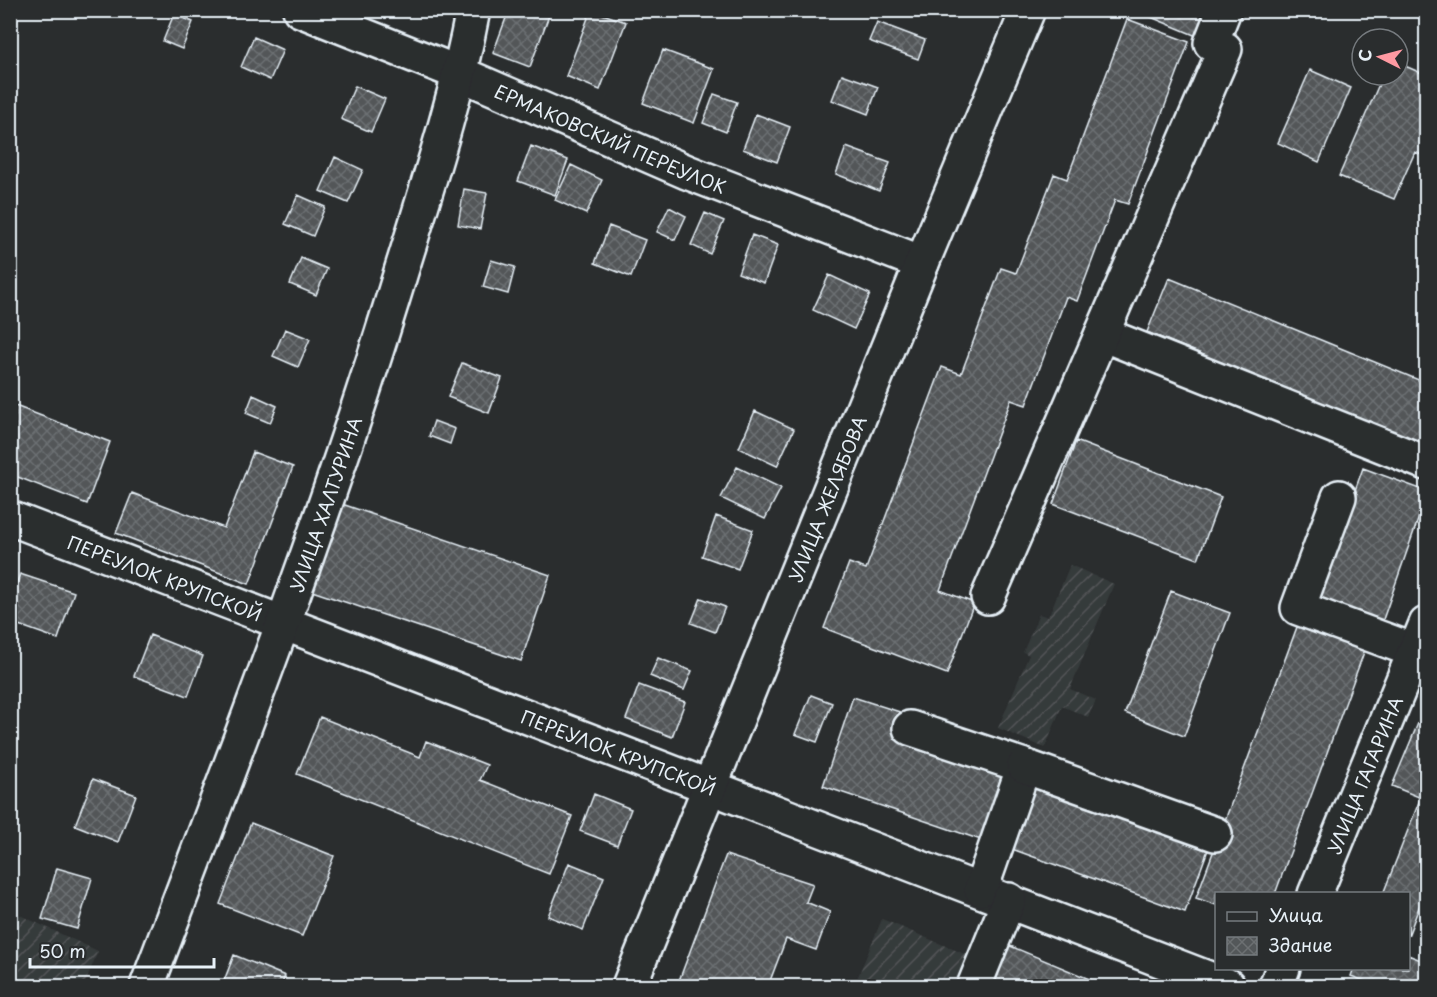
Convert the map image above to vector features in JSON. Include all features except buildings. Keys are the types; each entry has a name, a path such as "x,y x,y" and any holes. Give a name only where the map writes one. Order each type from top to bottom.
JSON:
{"street":[{"name":"ЕРМАКОВСКИЙ ПЕРЕУЛОК","path":"300,10 461,74 687,172 922,263"},
{"name":"УЛИЦА ХАЛТУРИНА","path":"147,987 284,623 376,354 461,74 473,10"},
{"name":"УЛИЦА ЖЕЛЯБОВА","path":"629,987 922,263 1029,10"},
{"path":"988,597 1225,49 1211,43 1224,10"},
{"path":"1102,334 1426,463"},
{"path":"1339,497 1298,608 1421,637"},
{"name":"ПЕРЕУЛОК КРУПСКОЙ","path":"10,518 995,895 1228,987"},
{"name":"УЛИЦА ГАГАРИНА","path":"1316,892 1421,637"},
{"path":"910,728 1215,834"},
{"path":"974,987 1024,766"},
{"path":"1276,987 1283,970"}],"shaded area":[{"path":"1070,565 1114,584 1070,689 1096,700 1088,717 1062,706 1045,748 998,728 1029,655 1023,652 1039,614 1048,617"},
{"path":"11,911 98,951 84,986 11,986"},
{"path":"882,919 974,958 962,986 854,986"}]}
